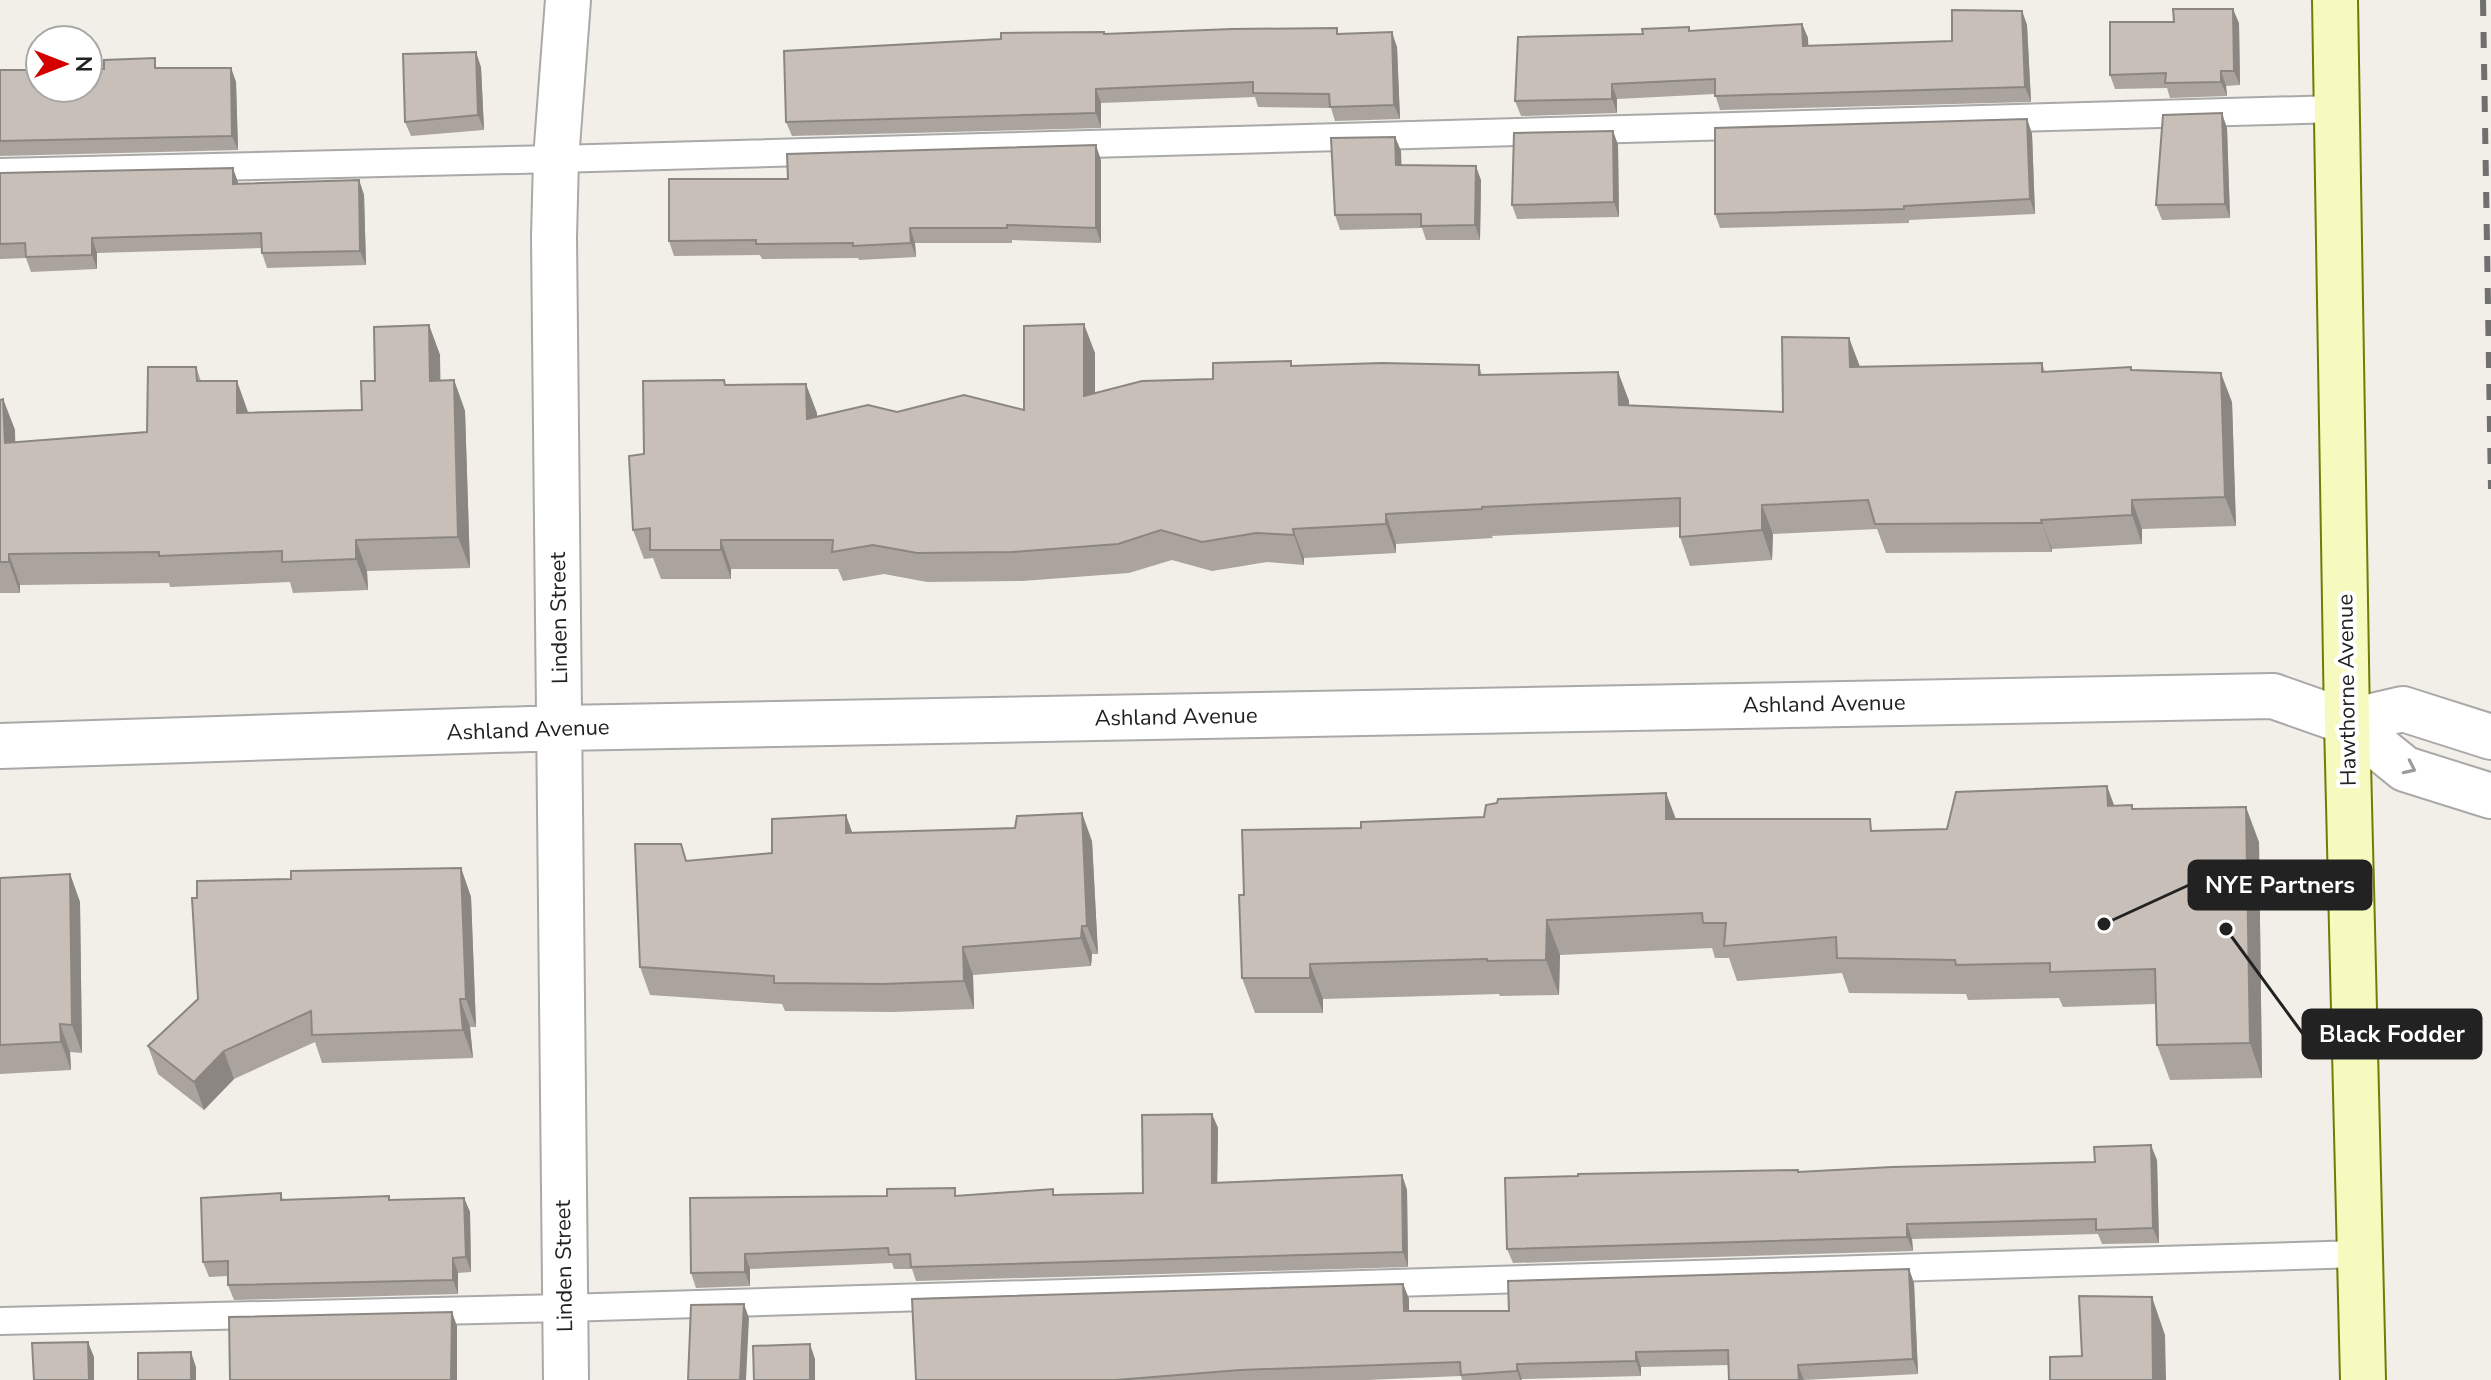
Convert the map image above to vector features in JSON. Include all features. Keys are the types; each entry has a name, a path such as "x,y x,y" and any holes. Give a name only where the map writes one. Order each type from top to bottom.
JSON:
{"street":[{"name":"Linden Street","path":"566,1380 554,237 556,159 568,0"},
{"name":"Hawthorne Avenue","path":"2335,0 2347,722 2363,1380"},
{"name":"Ashland Avenue","path":"0,746 560,728 2273,696 2347,722 2405,769 2491,796"},
{"path":"2347,722 2403,709 2491,737"}],"lane":[{"path":"0,172 2337,109"},
{"path":"0,1321 564,1308 2359,1254"}],"building":[{"path":"2173,9 2233,9 2234,71 2221,71 2221,82 2165,83 2166,73 2110,75 2110,22 2174,22"},
{"path":"1952,10 2022,11 2025,87 1715,96 1715,79 1612,84 1612,99 1515,101 1518,37 1643,34 1642,29 1689,27 1689,31 1802,24 1803,46 1952,41"},
{"path":"1337,28 1337,34 1392,32 1394,105 1330,107 1329,94 1253,93 1253,82 1096,89 1096,113 786,122 784,51 1001,39 1001,33 1104,34"},
{"path":"476,52 478,115 405,122 403,54"},
{"path":"155,58 155,68 231,68 232,136 0,141 0,70 24,70 24,104 104,104 104,60"},
{"path":"2222,113 2225,204 2156,205 2163,115"},
{"path":"2027,119 2030,199 1904,206 1904,209 1715,214 1715,128"},
{"path":"1613,131 1614,202 1512,205 1514,133"},
{"path":"1395,137 1396,165 1476,166 1475,225 1421,226 1421,214 1335,215 1331,138"},
{"path":"1096,145 1096,228 1007,225 1007,228 910,228 911,243 853,246 853,243 756,244 756,240 669,241 669,179 788,179 787,154"},
{"path":"233,168 233,184 359,180 360,251 262,253 261,233 92,238 92,255 26,257 25,243 0,244 0,173"},
{"path":"1084,324 1084,396 1142,381 1213,379 1213,363 1291,361 1291,366 1381,363 1479,365 1479,375 1618,372 1619,405 1783,412 1782,337 1849,338 1850,367 2042,363 2042,372 2131,367 2131,370 2221,373 2225,497 2132,500 2132,515 2041,520 2042,523 1875,524 1868,500 1762,505 1762,530 1680,537 1680,498 1386,514 1386,524 1293,529 1294,535 1256,533 1202,542 1161,530 1118,544 1012,552 917,553 873,545 832,552 833,540 721,540 721,550 650,550 650,528 633,530 629,456 644,454 643,381 724,380 725,385 806,384 807,419 868,405 897,412 964,395 1024,410 1024,326"},
{"path":"429,325 430,381 454,380 458,537 356,540 356,559 282,562 282,551 159,556 159,552 9,554 9,562 0,562 0,400 3,399 5,443 147,432 148,367 196,367 197,381 237,381 237,413 362,410 361,381 375,381 374,327"},
{"path":"2107,786 2108,806 2132,805 2132,809 2246,807 2250,1043 2157,1045 2155,969 2050,972 2050,963 1956,965 1955,960 1837,958 1836,937 1724,946 1726,923 1703,923 1702,913 1547,920 1546,960 1310,964 1310,978 1242,978 1239,895 1244,895 1242,830 1361,828 1361,822 1484,817 1486,805 1497,803 1498,799 1666,793 1666,819 1870,819 1871,831 1947,829 1956,792"},
{"path":"1082,813 1087,926 1082,926 1081,938 963,947 964,981 774,983 774,976 640,967 635,844 681,844 686,861 772,853 772,819 846,815 846,833 1015,828 1017,816"},
{"path":"461,868 466,999 460,999 463,1030 312,1035 311,1011 224,1051 194,1082 148,1046 198,999 192,898 197,898 197,881 291,879 291,871"},
{"path":"70,874 72,1025 60,1024 61,1042 0,1045 0,878"},
{"path":"1212,1114 1212,1183 1402,1175 1403,1252 911,1267 910,1254 889,1255 888,1248 745,1254 745,1272 691,1273 690,1198 887,1196 887,1189 955,1188 955,1196 1053,1189 1053,1195 1143,1193 1142,1115"},
{"path":"2151,1145 2153,1228 2096,1230 2096,1219 1907,1224 1907,1237 1507,1249 1505,1178 2095,1162 2094,1147"},
{"path":"281,1193 281,1200 389,1196 389,1200 464,1198 466,1257 453,1258 453,1280 228,1285 228,1261 203,1262 201,1198"},
{"path":"1909,1269 1913,1359 1798,1365 1799,1380 1729,1380 1728,1350 1636,1352 1636,1361 1517,1364 1517,1371 1461,1375 1460,1362 1240,1370 1116,1380 916,1380 912,1299 1403,1284 1404,1311 1509,1311 1508,1281"},
{"path":"2079,1296 2152,1297 2153,1380 2050,1380 2050,1357 2082,1356"},
{"path":"744,1304 740,1380 688,1380 691,1305"},
{"path":"452,1312 451,1380 230,1380 229,1317"},
{"path":"88,1342 89,1380 34,1380 32,1343"},
{"path":"810,1344 810,1380 754,1380 753,1346"},
{"path":"191,1352 191,1380 138,1380 138,1353"}],"railway":[{"path":"2483,0 2491,489"}],"place":[{"name":"NYE Partners","path":"2104,924"},
{"name":"Black Fodder","path":"2226,929"}]}
